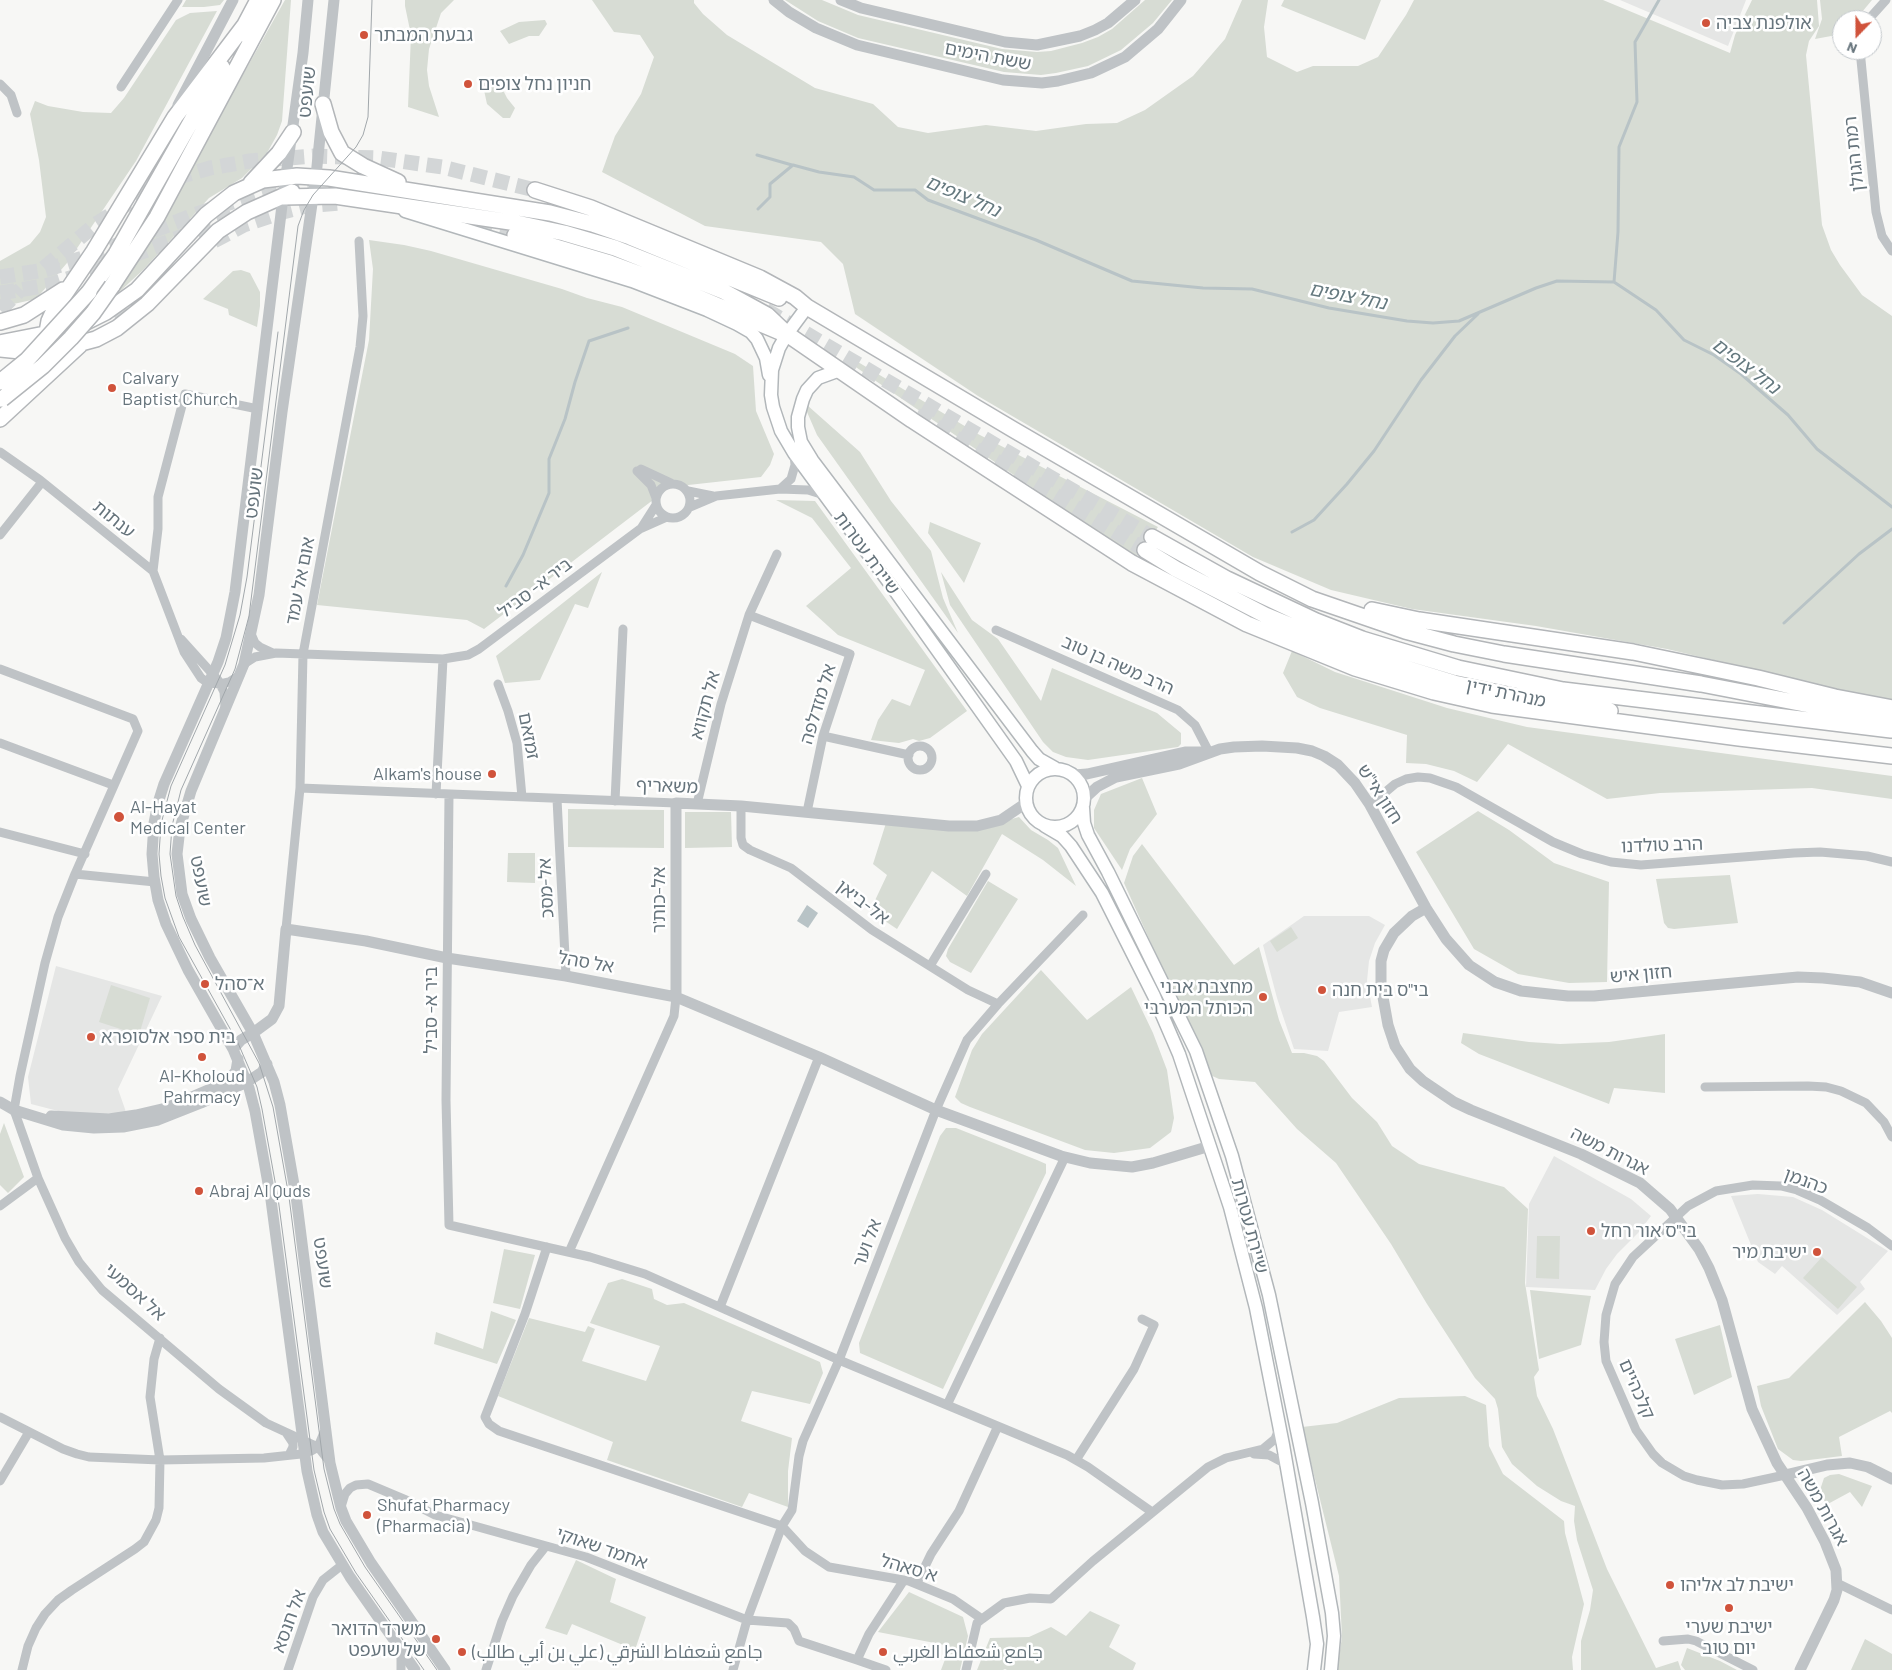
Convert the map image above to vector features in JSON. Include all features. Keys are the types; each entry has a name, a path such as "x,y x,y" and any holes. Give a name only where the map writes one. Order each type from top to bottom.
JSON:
{"highway":[{"path":"1,400 43,366 93,313 157,217 252,21 258,0"},
{"path":"55,350 47,332 54,310 120,209 175,117 252,21 273,0"},
{"path":"0,382 27,360 89,292 116,254 252,21"},
{"path":"323,104 334,139 348,157 381,176 438,195"},
{"path":"247,186 279,153 292,132"},
{"path":"0,349 30,352 55,350 82,344 117,328 134,316 218,231 246,212 283,197 316,176"},
{"path":"0,343 47,332 65,330 80,325 120,303 137,290 206,216 234,193 263,180 287,177 316,176 550,214 611,230 791,303 807,307"},
{"path":"535,190 583,205 740,269 795,297 807,307 1014,430 1260,573 1312,599 1404,631 1454,644 1532,659 1701,684 1892,721"},
{"path":"283,197 336,196 517,223 564,233 615,248 696,279 748,303 767,315 787,334 1132,563 1247,624 1355,668 1434,692 1492,705 1609,722 1892,756"},
{"path":"514,235 610,263 664,282 738,313 774,331 787,334"},
{"path":"0,322 24,315 71,285"},
{"path":"0,331 47,332"},
{"path":"0,419 82,344"},
{"name":"מנהרת ידין","path":"1892,730 1563,690 1458,668 1362,638 1316,621 1149,543 1220,593 1310,635 1405,669 1454,683 1560,704 1892,748"},
{"path":"1260,573 1390,615 1633,652 1758,678 1834,697 1892,708"}],"main road":[{"path":"371,201 632,280 707,310 751,332 757,339 768,364 771,386"},
{"name":"שיירת עטרות","path":"807,307 787,334 776,356 771,386 776,419 794,454 891,585 1016,761 1028,786"},
{"name":"שיירת עטרות","path":"840,370 818,378 807,390 798,417 801,442 812,460 1032,751 1039,759 1055,768"},
{"path":"1055,768 1065,770 1074,775 1083,789 1084,803 1078,816 1072,822 1063,826 1045,826 1032,817 1026,803 1025,794 1028,786 1039,773 1055,768"},
{"name":"שיירת עטרות","path":"1084,803 1084,823 1088,835 1117,889 1196,1051 1232,1156 1269,1295 1312,1503 1332,1613 1334,1636 1332,1670"},
{"name":"שיירת עטרות","path":"1045,826 1062,836 1071,846 1102,894 1154,996 1179,1054 1230,1207 1256,1308 1286,1464 1317,1644 1314,1670"}],"street":[{"path":"121,87 178,0"},
{"path":"154,151 233,0"},
{"name":"שועפט","path":"308,0 303,54 283,197 235,592 226,638 164,784 154,823 152,854 158,900 175,946 236,1054 253,1103 271,1200 302,1439 317,1515 323,1532 342,1564 415,1670"},
{"name":"שועפט","path":"334,0 316,176 282,412 260,596 252,636 242,669 184,811 177,854 182,894 198,936 253,1033 267,1064 280,1105 296,1196 330,1463 341,1508 346,1521 371,1564 445,1670"},
{"name":"ששת הימים","path":"774,0 789,12 816,28 857,46 1004,80 1042,83 1091,73 1125,57 1158,29 1181,0"},
{"name":"ששת הימים","path":"841,0 861,8 1005,42 1037,45 1072,38 1095,30 1108,23 1134,0"},
{"path":"1877,10 1886,0"},
{"name":"רמת הגולן","path":"1861,60 1876,212 1882,236 1892,251"},
{"path":"0,84 11,95 17,113"},
{"name":"אום אל עמד","path":"286,929 300,788 303,654 357,370 362,316 358,241"},
{"path":"225,708 225,697 220,684 210,678 178,635 153,570 158,529 158,497 185,394 258,409"},
{"name":"ענתות","path":"0,452 42,482 153,570"},
{"path":"780,489 791,479 795,465 794,454"},
{"path":"716,496 690,507 681,517 668,518 658,510 651,485 639,470 680,485 688,491 716,496 780,489 808,490 824,495"},
{"path":"0,535 42,482"},
{"path":"656,502 661,488 671,483"},
{"path":"688,491 691,499 690,507"},
{"name":"ביר א- סביל","path":"640,529 656,502"},
{"name":"ביר א- סביל","path":"242,669 255,657 276,654 443,659 468,655 479,649 640,529 668,518"},
{"name":"אל תקווא","path":"697,804 721,704 749,615 777,554"},
{"name":"אל מזדלפה","path":"749,615 850,654 823,736 807,812"},
{"path":"615,801 623,629"},
{"name":"הרב משה בן טוב","path":"996,630 1178,710 1195,725 1209,752"},
{"name":"ביר א- סביל","path":"252,636 255,643 260,647 276,654"},
{"path":"436,794 443,659"},
{"path":"0,669 133,719 138,730 58,917 45,963 14,1110"},
{"path":"220,684 229,682 242,669"},
{"name":"זמזאם","path":"498,684 517,743 522,797"},
{"path":"823,736 909,755"},
{"path":"0,743 113,785"},
{"name":"חזון אי\"ש","path":"1084,803 1097,786 1116,777 1179,764 1209,752 1246,746 1312,751 1324,756 1344,770 1355,783 1370,805 1426,908"},
{"name":"חזון אי\"ש","path":"1074,775 1087,774 1185,752 1209,752"},
{"name":"הרב טולדנו","path":"1370,805 1395,784 1406,779 1430,778 1456,787 1553,842 1582,854 1610,862 1641,865 1820,852 1867,856 1892,862"},
{"name":"משאריף","path":"300,788 741,806 949,826 977,826 1001,820 1026,803"},
{"name":"ביר א- סביל","path":"449,794 446,1100 449,1225 547,1247"},
{"name":"אל-מסכ","path":"557,799 566,976"},
{"name":"אל-כות'ר","path":"676,803 676,997"},
{"name":"אל-ביאן","path":"741,806 741,838 743,845 791,868 872,930 968,990 998,1004"},
{"path":"0,832 85,854"},
{"path":"75,874 155,882"},
{"path":"930,966 986,874"},
{"name":"חזון איש","path":"1426,908 1450,944 1469,966 1495,982 1520,991 1560,996 1594,996 1798,977 1860,982 1892,993"},
{"name":"אגרות משה","path":"1426,908 1412,916 1394,933 1384,950 1381,961 1381,986 1388,1025 1395,1046 1418,1077 1438,1092 1472,1110 1581,1154 1624,1174 1640,1183 1659,1198 1676,1216 1699,1249 1717,1286 1752,1409 1770,1448 1807,1508 1825,1542 1834,1561 1838,1583"},
{"name":"אל וער","path":"733,1670 747,1620 782,1526 792,1510 798,1456 839,1360 936,1110 967,1040 998,1004 1083,915"},
{"path":"14,1110 57,1117 109,1119 136,1115 173,1105 222,1084 233,1075 237,1066 236,1054 241,1040 272,1018 279,1006 286,929"},
{"name":"אל סהל","path":"286,929 366,941 447,958 566,976 676,997 819,1057 936,1110 1066,1157 1113,1166 1132,1167 1154,1163 1210,1146"},
{"path":"569,1252 674,1016 676,997"},
{"path":"720,1308 819,1057"},
{"path":"0,1102 14,1110 63,1125 110,1128 158,1120 176,1114 247,1082 262,1072 267,1064"},
{"path":"1705,1087 1808,1086 1826,1087 1841,1091 1866,1104 1884,1122 1892,1137"},
{"path":"224,1093 241,1094 253,1103"},
{"name":"אל אסמעי","path":"14,1110 38,1178 64,1236 80,1262 102,1290 219,1389 266,1423 318,1447 330,1463"},
{"path":"947,1405 1066,1157"},
{"path":"0,1206 38,1178"},
{"name":"כהנמן","path":"1676,1216 1699,1199 1716,1191 1753,1185 1781,1186 1797,1190 1820,1200 1891,1244"},
{"name":"קלכהיים","path":"1676,1216 1633,1257 1615,1284 1609,1301 1604,1331 1606,1361 1611,1376 1644,1443 1662,1463 1672,1470 1697,1480 1734,1486 1785,1474"},
{"path":"782,1526 499,1431 489,1424 485,1417 547,1247 645,1274 839,1360 1076,1460 1152,1512"},
{"path":"1076,1460 1134,1369 1154,1325 1142,1319"},
{"path":"22,1670 28,1646 45,1614 58,1600 144,1542 156,1520 159,1508 160,1460 150,1397 154,1359 160,1338"},
{"path":"0,1416 63,1449 89,1457 160,1460 264,1458 305,1454 318,1447 326,1428"},
{"path":"916,1583 931,1554 959,1511 998,1426"},
{"path":"966,1670 977,1623 982,1619 1004,1603 1030,1598 1051,1599 1152,1512 1216,1462 1263,1449 1269,1445 1279,1428"},
{"path":"0,1481 29,1432"},
{"path":"287,1433 294,1443 294,1447 289,1455"},
{"path":"1246,1454 1269,1455 1286,1464"},
{"path":"1785,1474 1827,1465 1850,1463 1868,1467 1892,1479"},
{"name":"אחמד שאוקי","path":"341,1508 345,1494 350,1488 356,1485 368,1484 435,1515 586,1557 747,1620 788,1623 794,1629 798,1641 857,1660"},
{"name":"א סאהל","path":"782,1526 805,1551 829,1567 916,1583 953,1599 982,1619"},
{"path":"486,1670 502,1621 513,1596 531,1566 546,1546"},
{"name":"אל חנסא","path":"288,1670 313,1598 322,1580 342,1564"},
{"path":"886,1670 857,1660 869,1634 904,1580"},
{"path":"1800,1670 1834,1600 1838,1583 1892,1610"},
{"path":"1664,1641 1688,1639 1696,1641 1754,1670"},
{"path":"400,1670 401,1651"}],"shaded area":[{"path":"186,0 224,0 220,5 182,7"},
{"path":"285,0 291,0 282,121 267,153 242,178 209,198 143,270 117,294 148,243"},
{"path":"405,0 454,0 441,13 429,49 427,70 429,86 439,117 408,107 411,35"},
{"path":"592,0 694,0 694,3 703,14 727,35 815,88 873,104 898,127 928,133 986,125 1036,131 1086,124 1117,123 1145,110 1193,76 1225,39 1242,0 1268,0 1264,27 1267,57 1297,72 1313,66 1358,66 1378,57 1414,0 1603,0 1730,53 1735,35 1752,0 1817,0 1819,26 1809,41 1806,55 1822,225 1831,250 1862,295 1892,316 1892,700 1864,696 1667,649 1536,626 1412,609 1331,590 1253,557 978,396 855,314 843,264 821,242 705,226 602,172 615,136 641,94 654,57 640,35 614,32"},
{"path":"785,0 822,0 858,15 1002,49 1037,52 1051,51 1098,37 1112,29 1145,0 1172,0 1153,23 1121,50 1088,66 1041,75 1004,72 858,38 818,21"},
{"path":"1284,0 1381,0 1365,40 1281,6"},
{"name":"אולפנת צביה","path":"1620,0 1746,0 1728,46"},
{"path":"1820,0 1872,0 1864,10 1832,10 1832,36 1815,39 1822,19"},
{"path":"217,11 136,161 67,263 36,299 0,307 0,261 30,244 40,232 46,217 39,160 30,114 35,101 48,106 83,112 111,113 124,98 176,20 190,13"},
{"path":"545,20 547,24 539,36 529,36 509,44 500,31 519,22"},
{"path":"498,80 507,98 515,108 510,118 503,118 487,104 482,81"},
{"path":"369,240 431,251 622,307 735,354 753,366 756,411 774,454 770,465 761,477 670,487 484,629 467,620 317,605 369,340 373,269"},
{"path":"241,270 250,273 260,292 257,327 229,315 228,309 203,299 233,271"},
{"path":"853,359 978,434 1158,527 1137,556 1052,501 883,386 850,363"},
{"path":"807,405 860,452 891,501 931,551 943,598 958,633 817,435 807,412"},
{"path":"776,500 815,501 967,711 930,738 919,741 913,739 899,743 871,740 878,720 892,699 910,706 925,670 838,635 806,606 851,568 812,518"},
{"path":"930,522 981,543 964,583 928,533"},
{"path":"602,572 588,608 575,604 540,680 505,683 496,656"},
{"path":"941,572 972,620 998,639 1041,701 1052,668 1157,713 1181,733 1181,744 1178,747 1088,760 1066,757 1053,752 1043,742 950,605"},
{"path":"1292,651 1335,672 1447,708 1527,727 1892,776 1892,799 1812,788 1660,793 1607,799 1508,744 1477,782 1454,771 1426,764 1406,763 1407,735 1320,708 1297,697 1283,673"},
{"path":"1142,778 1157,814 1130,849 1122,870 1094,828 1094,810 1101,794"},
{"path":"568,809 664,810 664,848 568,847"},
{"path":"1478,811 1509,830 1554,863 1609,882 1607,982 1569,983 1518,974 1474,949 1416,852"},
{"path":"685,812 731,812 732,847 685,848"},
{"path":"1019,817 1031,830 1058,848 1076,886 1043,860 1002,834 967,896 932,871 897,929 870,911 887,875 873,864 886,823 982,827"},
{"path":"1142,844 1234,965 1259,947 1279,1020 1292,1053 1317,1056 1324,1061 1352,1098 1377,1122 1392,1146 1419,1164 1504,1187 1528,1209 1525,1283 1539,1370 1534,1377 1537,1396 1553,1429 1607,1569 1656,1668 1678,1661 1681,1670 1581,1670 1581,1641 1590,1610 1593,1590 1577,1540 1574,1521 1575,1506 1561,1501 1537,1486 1512,1464 1502,1447 1498,1409 1495,1399 1475,1378 1391,1244 1336,1163 1297,1129 1255,1082 1219,1079 1208,1074 1188,1034 1159,961 1124,883 1133,856"},
{"path":"508,853 535,853 535,883 507,882"},
{"path":"1730,875 1738,923 1674,929 1668,928 1664,923 1656,879"},
{"path":"988,881 1018,899 971,973 950,962 946,956 948,949"},
{"path":"807,905 818,913 808,928 797,921"},
{"name":"בי\"ס בית חנה","path":"1304,916 1369,916 1385,925 1375,943 1369,961 1367,981 1372,1007 1339,1012 1328,1051 1294,1049 1277,998 1263,945"},
{"path":"1291,927 1298,938 1277,952 1270,941"},
{"name":"בית ספר אלסופרא","path":"56,966 162,996 118,1089 126,1112 97,1115 62,1112 31,1104 28,1077"},
{"path":"1041,970 1087,1020 1131,987 1153,1033 1167,1070 1174,1118 1171,1132 1150,1148 1114,1153 1085,1150 970,1107 961,1103 955,1097 972,1050 982,1034"},
{"path":"111,985 150,998 139,1035 99,1022"},
{"path":"1463,1033 1529,1042 1560,1044 1609,1042 1665,1034 1665,1093 1614,1088 1609,1104 1479,1054 1461,1043"},
{"path":"4,1123 24,1177 8,1193 0,1185 0,1134"},
{"path":"946,1128 956,1128 1046,1164 1046,1173 943,1389 860,1353 859,1343 940,1136"},
{"path":"1554,1156 1631,1199 1651,1216 1638,1233 1617,1254 1606,1269 1595,1290 1526,1287 1529,1204"},
{"path":"1758,1194 1793,1197 1822,1210 1888,1251 1860,1282 1865,1289 1837,1315 1782,1266 1775,1274 1758,1262 1731,1196"},
{"path":"1537,1236 1560,1236 1559,1279 1536,1278"},
{"path":"504,1249 535,1255 520,1309 493,1303"},
{"path":"1822,1257 1857,1287 1838,1309 1803,1278"},
{"path":"622,1279 652,1289 654,1299 667,1305 684,1303 820,1362 823,1373 810,1404 752,1391 741,1421 792,1438 788,1471 788,1507 749,1493 742,1507 607,1460 613,1442 498,1396 529,1318 585,1332 588,1326 595,1329 582,1361 646,1381 660,1346 590,1323 608,1283"},
{"path":"1530,1290 1591,1296 1581,1345 1539,1359"},
{"path":"1865,1302 1892,1338 1892,1413 1890,1411 1839,1437 1842,1456 1801,1461 1793,1460 1778,1449 1761,1406 1757,1386 1789,1378"},
{"path":"491,1311 516,1320 497,1364 434,1344 436,1332 483,1349"},
{"path":"1720,1325 1732,1377 1694,1395 1675,1339"},
{"path":"1465,1396 1486,1405 1489,1446 1503,1474 1564,1521 1565,1533 1584,1604 1572,1657 1573,1670 1337,1670 1342,1637 1339,1576 1302,1427 1337,1423 1399,1398"},
{"path":"1839,1474 1872,1486 1862,1507 1850,1492 1826,1505 1820,1490 1824,1478"},
{"path":"576,1560 616,1579 610,1602 646,1617 635,1650 572,1624 567,1635 545,1628"},
{"path":"909,1592 963,1617 968,1636 960,1670 941,1670 950,1646 878,1632"},
{"path":"1090,1611 1120,1625 1109,1647 1136,1663 1133,1670 977,1670 990,1638 1029,1637 1051,1627 1066,1636"},
{"path":"1865,1639 1892,1654 1892,1670 1851,1670"},
{"path":"1687,1648 1737,1670 1685,1670 1681,1665"}],"waterway":[{"path":"1614,282 1618,232 1619,147 1637,102 1635,42 1659,0"},
{"path":"757,155 792,165"},
{"name":"נחל צופים","path":"758,209 770,197 770,184 793,165 819,172 854,177 874,190 915,190 928,200 1036,240 1132,281 1203,288 1252,289 1329,308 1407,321 1433,323 1459,321 1557,281 1614,282 1656,310 1684,340 1714,355 1741,374 1788,415 1817,449 1892,507"},
{"path":"1292,532 1314,520 1347,484 1374,451 1421,380 1455,336 1478,314"},
{"path":"506,586 523,555 549,493 549,459 565,419 589,341 628,328"},
{"path":"1784,623 1859,554 1892,529"}],"tunnel":[{"path":"44,268 96,224 148,191 176,178 210,168 250,161 314,156 378,158 442,167 535,190"},
{"path":"0,277 45,270 89,256 194,215 256,194 277,188 320,182"},
{"path":"214,241 244,225 283,212 306,206 339,203"},
{"path":"0,293 49,285 95,270 235,216"},
{"path":"534,216 591,234"},
{"path":"455,220 515,235"},
{"path":"546,235 601,253"},
{"path":"117,320 171,272"},
{"path":"0,310 21,289"},
{"path":"766,310 1152,537"},
{"path":"916,415 1049,491 1145,550"}],"tram line":[{"path":"372,0 368,117 363,135 356,147 313,195 304,210 298,226 249,616 235,669 181,790 172,826 170,854 176,896 183,917 195,945 259,1063 273,1107 289,1197 324,1469 334,1509 340,1524 365,1567 437,1670"},
{"path":"278,332 247,577 240,615 225,665 171,786 161,824 159,854 161,876 165,898 179,937 238,1043 257,1087 278,1198 314,1470 324,1512 330,1529 356,1573 424,1670"}],"place":[{"name":"אולפנת צביה","path":"1706,23"},
{"name":"גבעת המבתר","path":"364,35"},
{"name":"חניון נחל צופים","path":"468,84"},
{"name":"Calvary Baptist Church","path":"112,388"},
{"name":"Alkam's house","path":"492,774"},
{"name":"Al-Hayat Medical Center","path":"119,817"},
{"name":"א־סהל","path":"205,984"},
{"name":"בי\"ס בית חנה","path":"1322,990"},
{"name":"מחצבת אבני הכותל המערבי","path":"1263,997"},
{"name":"בית ספר אלסופרא","path":"91,1037"},
{"name":"Al-Kholoud Pahrmacy","path":"202,1057"},
{"name":"Abraj Al Quds","path":"199,1191"},
{"name":"בי\"ס אור רחל","path":"1591,1231"},
{"name":"ישיבת מיר","path":"1817,1252"},
{"name":"Shufat Pharmacy (Pharmacia)","path":"367,1515"},
{"name":"ישיבת לב אליהו","path":"1670,1585"},
{"name":"ישיבת שערי יום טוב","path":"1729,1608"},
{"name":"משרד הדואר של שועפט","path":"436,1639"},
{"name":"جامع شعفاط الشرقي (علي بن أبي طالب)","path":"462,1652"},
{"name":"جامع شعفاط الغربي","path":"883,1652"}]}
